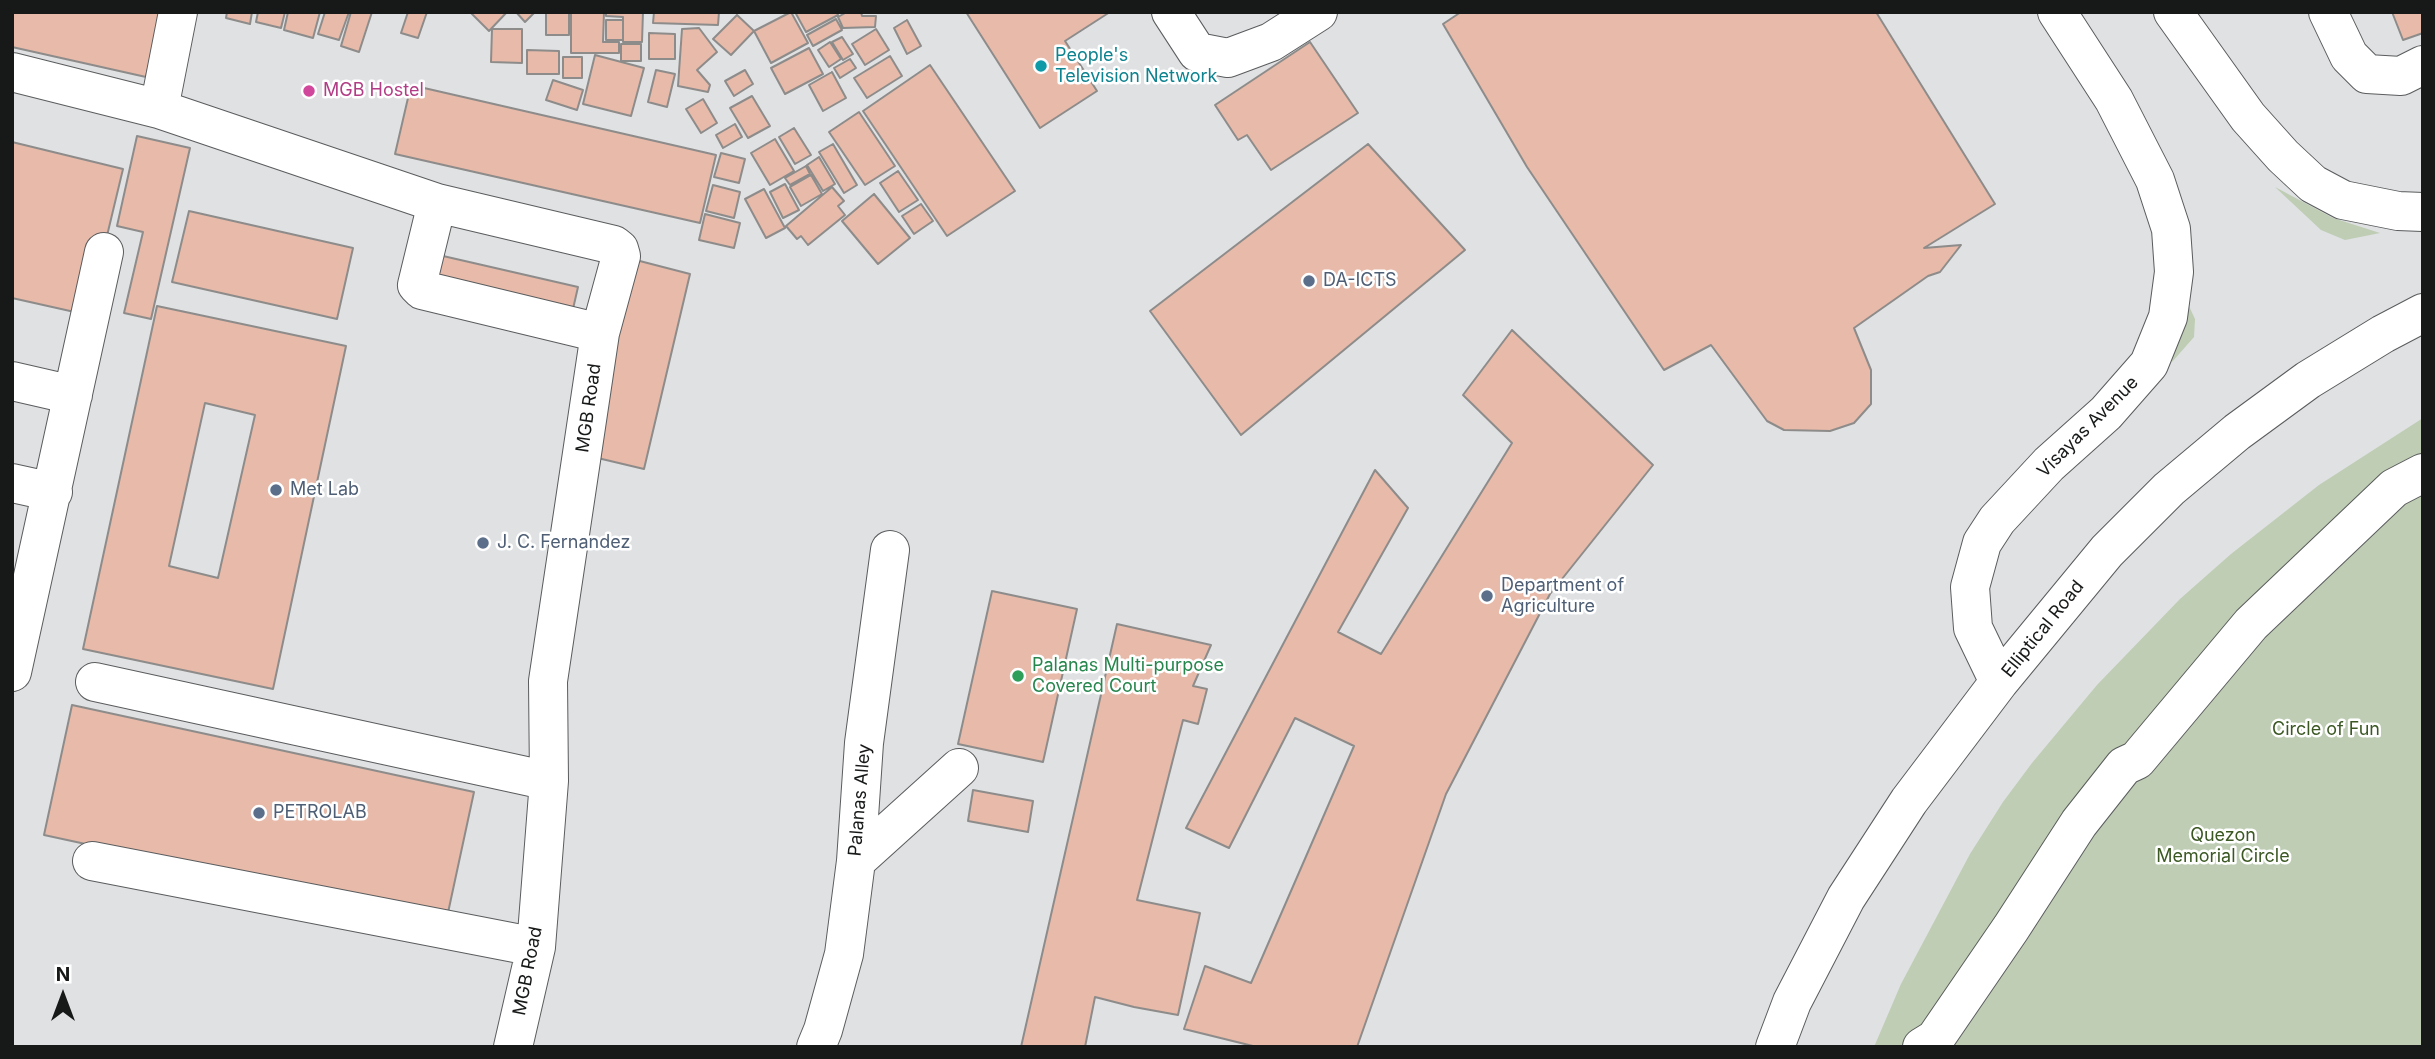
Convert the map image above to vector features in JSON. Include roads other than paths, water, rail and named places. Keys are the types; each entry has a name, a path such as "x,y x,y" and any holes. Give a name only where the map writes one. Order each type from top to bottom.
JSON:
{"main road":[{"path":"159,109 178,12"},
{"path":"1171,12 1196,52 1227,58 1271,42 1318,12"},
{"name":"Visayas Avenue","path":"1999,682 1973,628 1970,587 1982,543 2006,511 2049,464 2106,413 2149,364 2168,317 2174,272 2171,229 2155,180 2114,100 2057,12"},
{"path":"2174,12 2248,117 2313,184 2343,200 2398,211 2423,212"},
{"path":"2328,12 2348,56 2367,74 2401,76 2423,65"},
{"name":"MGB Road","path":"12,72 159,109 437,203 614,245 619,249 621,256 600,333 548,681 549,781 536,947 513,1047"},
{"path":"437,203 416,285 422,290 600,333"},
{"path":"12,672 104,252"},
{"name":"Elliptical Road","path":"1775,1047 1793,1002 1846,898 1909,801 1999,682 2107,551 2169,489 2237,432 2308,380 2423,313"},
{"path":"12,381 73,395"},
{"path":"1938,1044 2079,824 2124,766 2137,760 2251,624 2394,488 2423,473"},
{"path":"12,483 53,492"},
{"name":"Palanas Alley","path":"817,1047 844,954 856,861 864,743 890,550"},
{"path":"95,682 549,781"},
{"path":"856,861 959,768"},
{"path":"92,860 536,947"}],"place":[{"name":"People's Television Network","path":"1041,66"},
{"name":"MGB Hostel","path":"309,91"},
{"name":"DA-ICTS","path":"1309,281"},
{"name":"Met Lab","path":"276,490"},
{"name":"J. C. Fernandez","path":"483,543"},
{"name":"Department of Agriculture","path":"1487,596"},
{"name":"Palanas Multi-purpose Covered Court","path":"1018,676"},
{"name":"PETROLAB","path":"259,813"}],"park label":[{"name":"Circle of Fun","path":"2326,730"},
{"name":"Quezon Memorial Circle","path":"2223,846"}]}
